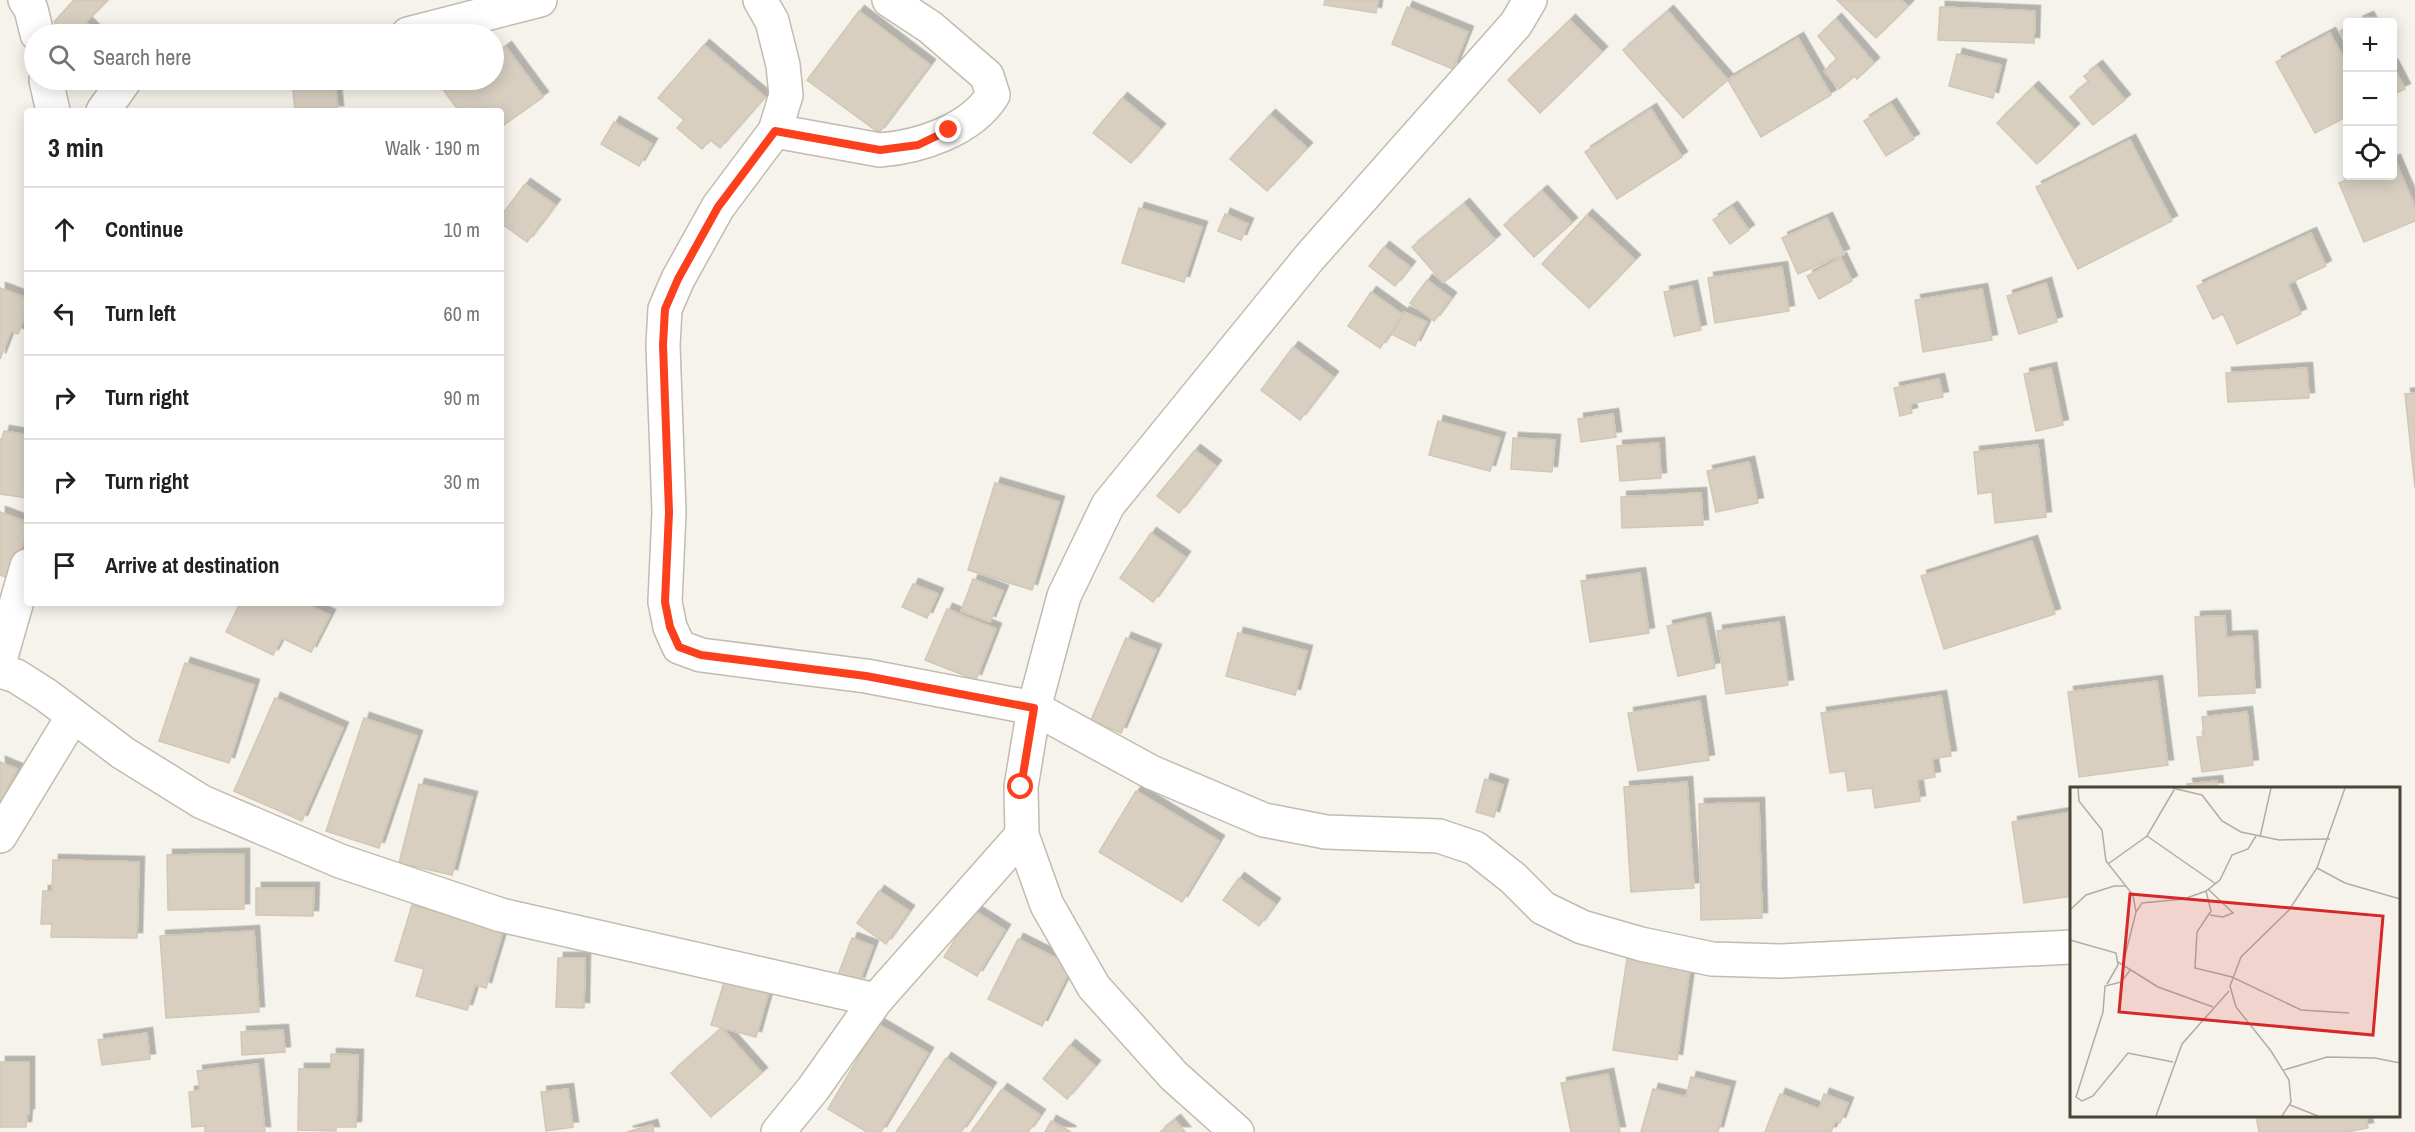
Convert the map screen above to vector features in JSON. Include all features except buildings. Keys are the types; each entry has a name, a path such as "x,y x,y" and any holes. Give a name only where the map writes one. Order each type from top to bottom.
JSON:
{"street":[{"path":"25,0 32,9 36,24"},
{"path":"447,24 540,0"},
{"path":"760,0 772,21 783,65 786,95 775,131 718,207 678,279 665,309 663,345 669,512 665,602 670,627 679,647 701,655 866,676 1034,708 1151,772 1264,820 1326,832 1439,836 1476,848 1514,878 1543,908 1582,927 1641,944 1712,959 1780,961 2070,947"},
{"path":"775,131 880,150 897,149 918,145 984,109 993,95 987,76 930,27 889,0"},
{"path":"1237,1132 1174,1076 1094,987 1047,904 1022,835 1021,787 1034,708 1064,596 1108,505 1309,258 1516,24 1530,0"},
{"path":"48,90 52,108"},
{"path":"105,108 118,90"},
{"path":"0,660 24,576"},
{"path":"0,671 16,676 46,695 123,753 202,802 340,861 501,915 876,1000"},
{"path":"0,836 73,716"},
{"path":"778,1132 813,1089 876,1000 1022,835"}],"route":[{"path":"949,130 918,145 880,150 775,131 718,207 678,279 665,309 663,345 669,512 665,602 670,627 679,647 701,655 866,676 1034,708 1021,787"}]}
